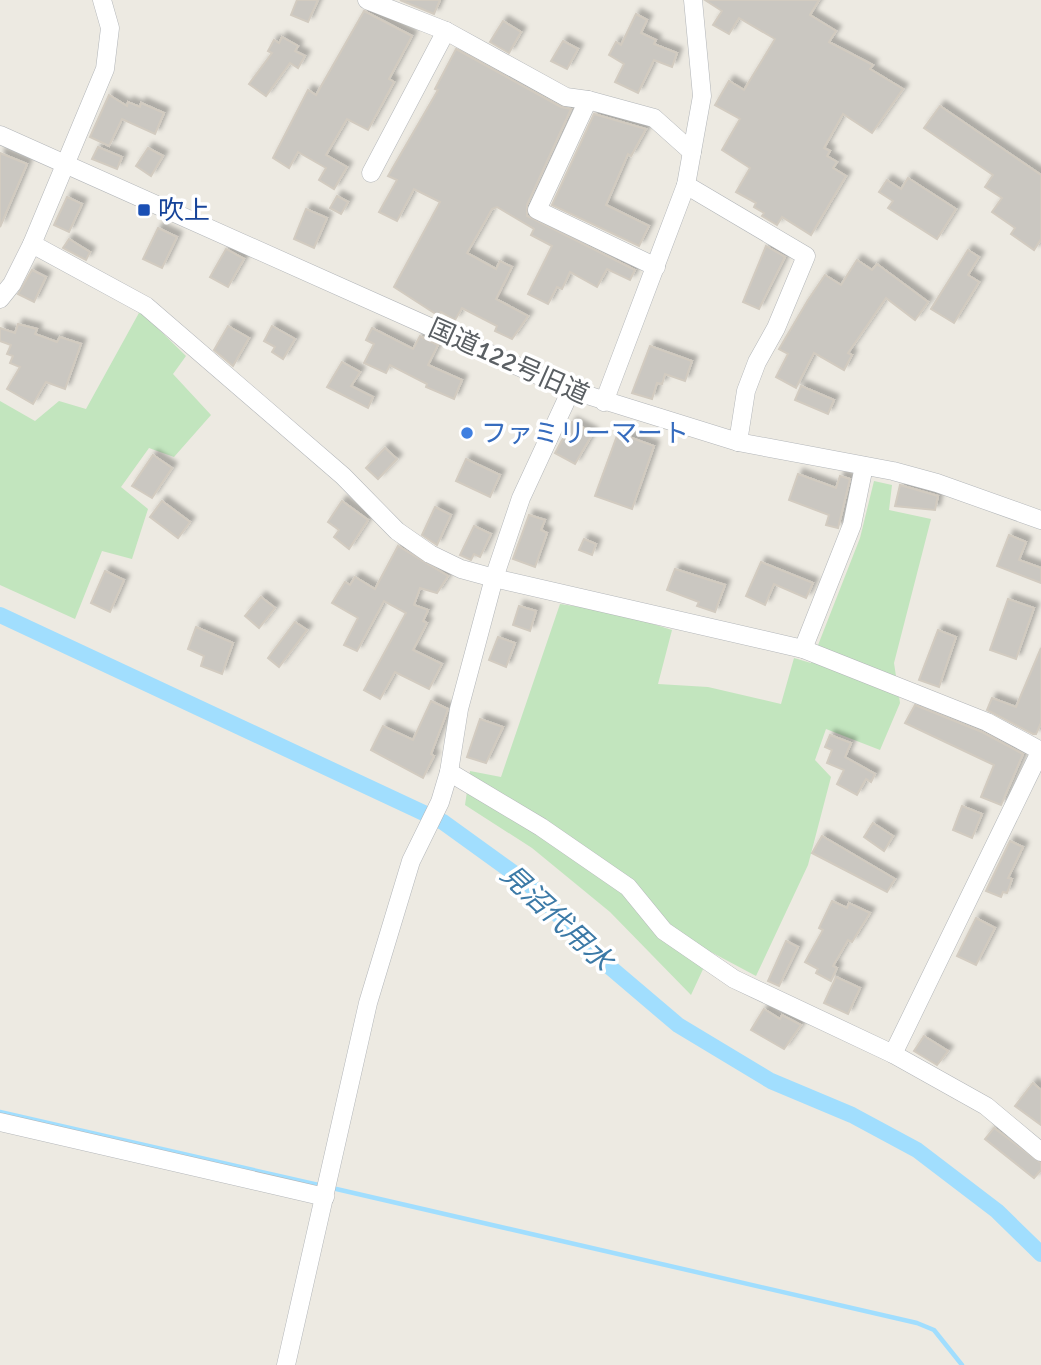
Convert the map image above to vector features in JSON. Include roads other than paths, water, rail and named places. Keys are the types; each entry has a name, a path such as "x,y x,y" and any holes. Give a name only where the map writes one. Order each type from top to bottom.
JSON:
{"street":[{"path":"0,299 12,284 32,244 105,69 110,28 102,0"},
{"path":"368,0 446,31 566,97 588,100 654,118 692,152"},
{"path":"604,402 686,184 702,96 693,0"},
{"path":"371,173 446,31"},
{"path":"588,100 537,210 656,267"},
{"name":"国道122号旧道","path":"0,135 571,390 738,442 937,483 1041,520"},
{"path":"686,184 806,256 746,391 738,442"},
{"path":"32,244 145,306 343,476 397,531 430,554 461,569 494,578 803,649 988,722 1041,751 893,1054"},
{"path":"286,1365 368,1003 411,861 438,806 449,772 459,709 494,578 521,498 571,390"},
{"path":"803,649 852,525 864,466"},
{"path":"449,772 541,827 628,887 664,931 734,979 893,1054 986,1106 1041,1152"},
{"path":"0,1122 325,1197"}],"waterway":[{"name":"見沼代用水","path":"0,615 443,822 529,884 598,957 678,1025 771,1081 852,1115 917,1150 997,1211 1041,1254"},
{"path":"0,1112 323,1186"},
{"path":"332,1188 917,1323 934,1330 962,1365"}],"place":[{"name":"吹上","path":"144,210"},
{"name":"ファミリーマート","path":"467,433"}]}
